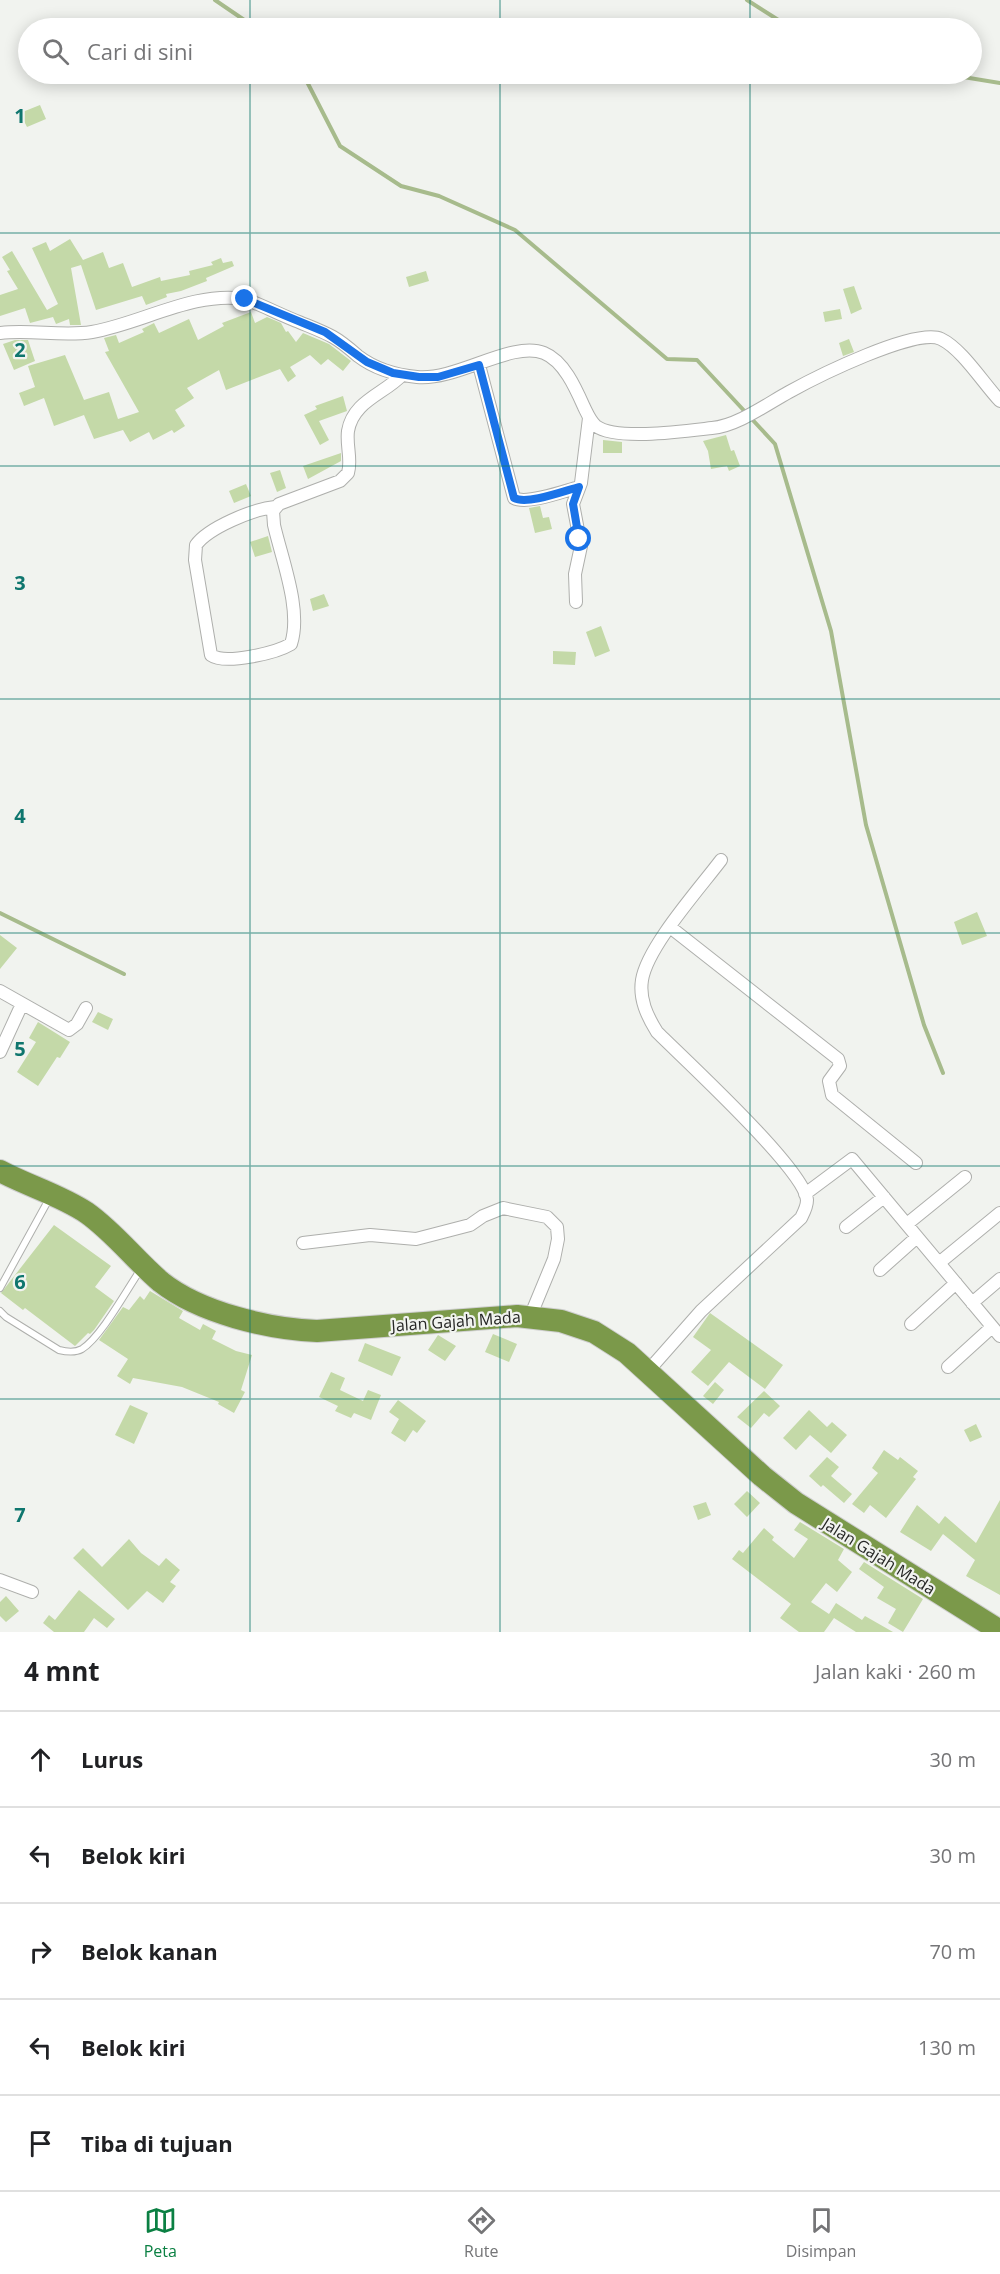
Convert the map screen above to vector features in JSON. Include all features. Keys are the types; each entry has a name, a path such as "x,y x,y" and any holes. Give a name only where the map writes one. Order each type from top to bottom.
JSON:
{"highway":[{"name":"Jalan Gajah Mada","path":"0,1171 52,1194 89,1214 159,1280 187,1298 242,1319 290,1330 317,1331 445,1320 530,1317 561,1321 594,1332 620,1348 648,1371 762,1476 796,1503 1000,1631"}],"street":[{"path":"0,333 68,334 94,331 195,303 235,297 253,302 325,332 367,362 402,375 438,377 520,352 545,353 566,373 589,418 596,426 604,430 627,434 714,428 731,423 847,364 905,340 928,336 936,337 953,346 1000,401"},
{"path":"479,365 514,498 519,501 528,500 579,487"},
{"path":"275,507 272,517 294,607 294,634 291,644 276,651 216,659 211,655 204,621 195,560 196,545 207,534 237,519 265,508 275,507 340,481 349,469 348,437 352,420 359,407 402,375"},
{"path":"576,602 575,574 581,546 573,504 579,487 589,418"},
{"path":"648,1371 701,1311 801,1218 806,1209 807,1200 803,1187 775,1150 657,1032 646,1013 642,980 647,963 670,927 721,860"},
{"path":"670,927 838,1059 840,1066 829,1081 832,1095 916,1163"},
{"path":"0,991 69,1030 77,1024 86,1008"},
{"path":"0,1052 22,1004"},
{"path":"805,1194 852,1159 996,1331 948,1367"},
{"path":"906,1224 965,1177"},
{"path":"846,1227 884,1197"},
{"path":"303,1243 370,1235 416,1239 470,1225 483,1216 502,1208 547,1217 557,1227 558,1239 554,1259 530,1317"},
{"path":"939,1263 1000,1213"},
{"path":"880,1270 917,1237"},
{"path":"972,1303 1000,1279"},
{"path":"911,1324 956,1283"},
{"path":"0,1580 32,1592"}],"lane":[{"path":"0,1288 52,1194"},
{"path":"0,1311 59,1350 66,1352 78,1350 96,1336 144,1264"}],"building":[{"path":"40,105 46,119 27,127 20,113"},
{"path":"70,239 83,260 103,252 109,268 123,263 132,287 160,277 161,281 190,275 189,271 213,265 211,262 221,258 223,263 232,261 234,266 206,278 207,281 166,294 167,297 146,305 142,296 96,310 81,265 71,268 81,325 70,325 69,319 56,324 53,317 30,323 25,308 0,316 0,295 18,289 2,257 12,251 47,310 58,304 32,248 46,242 50,251"},
{"path":"426,271 429,281 409,287 406,277"},
{"path":"854,286 862,309 851,314 843,289"},
{"path":"840,309 842,319 825,322 823,312"},
{"path":"251,312 255,323 267,317 281,323 296,342 303,333 329,344 351,361 343,371 328,359 321,365 310,355 290,367 296,376 288,382 280,369 226,390 219,370 187,388 194,398 175,410 185,426 174,433 172,430 153,440 149,432 130,442 123,430 94,439 84,415 54,426 44,398 24,406 19,393 35,387 28,366 65,355 84,400 109,392 118,419 139,412 105,352 109,351 104,338 116,335 119,343 144,332 142,329 154,323 159,333 189,319 198,340 224,326 222,323"},
{"path":"849,339 854,352 843,356 839,343"},
{"path":"15,340 28,340 35,361 14,370 3,344"},
{"path":"343,396 347,411 319,421 329,440 320,445 304,415 317,409 315,406"},
{"path":"726,435 731,451 734,450 740,466 729,471 727,466 711,469 708,451 703,441"},
{"path":"603,440 622,442 622,453 603,453"},
{"path":"341,453 341,461 308,479 303,466"},
{"path":"280,470 286,488 277,492 270,473"},
{"path":"246,484 251,496 234,503 229,491"},
{"path":"540,506 543,518 549,517 552,529 535,533 529,508"},
{"path":"268,536 272,552 255,557 250,542"},
{"path":"324,594 329,606 313,611 310,599"},
{"path":"601,626 610,651 595,657 586,632"},
{"path":"553,651 576,652 575,665 553,664"},
{"path":"977,912 987,936 962,945 954,922"},
{"path":"0,935 17,948 0,969"},
{"path":"98,1012 113,1019 108,1030 92,1022"},
{"path":"38,1022 70,1042 38,1086 17,1072 36,1042 29,1038"},
{"path":"54,1225 111,1266 95,1287 114,1301 94,1330 75,1346 1,1293"},
{"path":"150,1291 183,1311 179,1318 200,1330 203,1324 216,1331 212,1339 236,1351 252,1355 241,1390 245,1392 234,1413 218,1404 219,1402 182,1387 133,1378 130,1384 117,1376 128,1359 99,1340 123,1307 129,1310 140,1296 144,1300"},
{"path":"710,1313 783,1365 765,1389 729,1362 708,1386 691,1372 711,1350 693,1337"},
{"path":"493,1334 517,1344 509,1362 485,1352"},
{"path":"438,1335 456,1346 445,1361 428,1350"},
{"path":"365,1343 401,1357 392,1376 358,1361"},
{"path":"331,1372 345,1378 340,1390 363,1401 368,1390 381,1395 371,1420 354,1413 351,1418 335,1411 338,1406 319,1397"},
{"path":"715,1382 724,1390 713,1404 703,1396"},
{"path":"764,1391 780,1406 769,1417 764,1413 751,1428 737,1417"},
{"path":"398,1400 426,1421 417,1433 413,1430 405,1442 391,1433 399,1419 389,1412"},
{"path":"130,1405 148,1413 134,1444 115,1435"},
{"path":"809,1410 827,1427 832,1422 847,1435 831,1453 810,1435 796,1450 783,1438"},
{"path":"976,1424 982,1437 970,1442 964,1430"},
{"path":"884,1450 898,1460 900,1457 918,1471 913,1477 916,1479 886,1518 870,1505 864,1513 852,1504 878,1473 872,1468"},
{"path":"827,1457 839,1467 831,1476 852,1494 844,1503 809,1476"},
{"path":"747,1491 760,1503 747,1517 734,1504"},
{"path":"1000,1500 1000,1595 966,1576 975,1560 943,1534 931,1551 900,1532 917,1505 939,1524 945,1516 976,1543"},
{"path":"706,1502 711,1515 698,1520 693,1506"},
{"path":"800,1522 844,1549 838,1560 852,1572 837,1592 826,1583 811,1602 829,1614 836,1603 862,1620 865,1616 893,1632 856,1632 834,1618 824,1632 799,1632 780,1618 791,1604 732,1559 739,1550 743,1553 764,1528 774,1537 772,1540 794,1558 808,1539 794,1530"},
{"path":"129,1539 141,1553 159,1566 166,1558 180,1570 170,1582 176,1586 163,1603 147,1591 128,1610 73,1558 83,1548 102,1567"},
{"path":"864,1562 923,1599 903,1632 888,1623 896,1609 877,1598 884,1587 859,1569"},
{"path":"79,1590 115,1619 107,1628 94,1618 84,1632 54,1632 43,1623 49,1615 55,1620"},
{"path":"6,1596 19,1611 6,1622 0,1616 0,1602"}],"waterway":[{"path":"215,0 241,18"},
{"path":"747,0 775,18"},
{"path":"982,80 1000,83"},
{"path":"308,84 340,146 401,186 439,196 515,230 667,359 697,360 775,444 831,631 866,825 924,1025 943,1073"},
{"path":"0,913 124,974"}],"route":[{"path":"245,299 325,332 367,362 393,373 438,377 479,365 514,498 519,501 528,500 579,487 573,511 579,539"}]}
